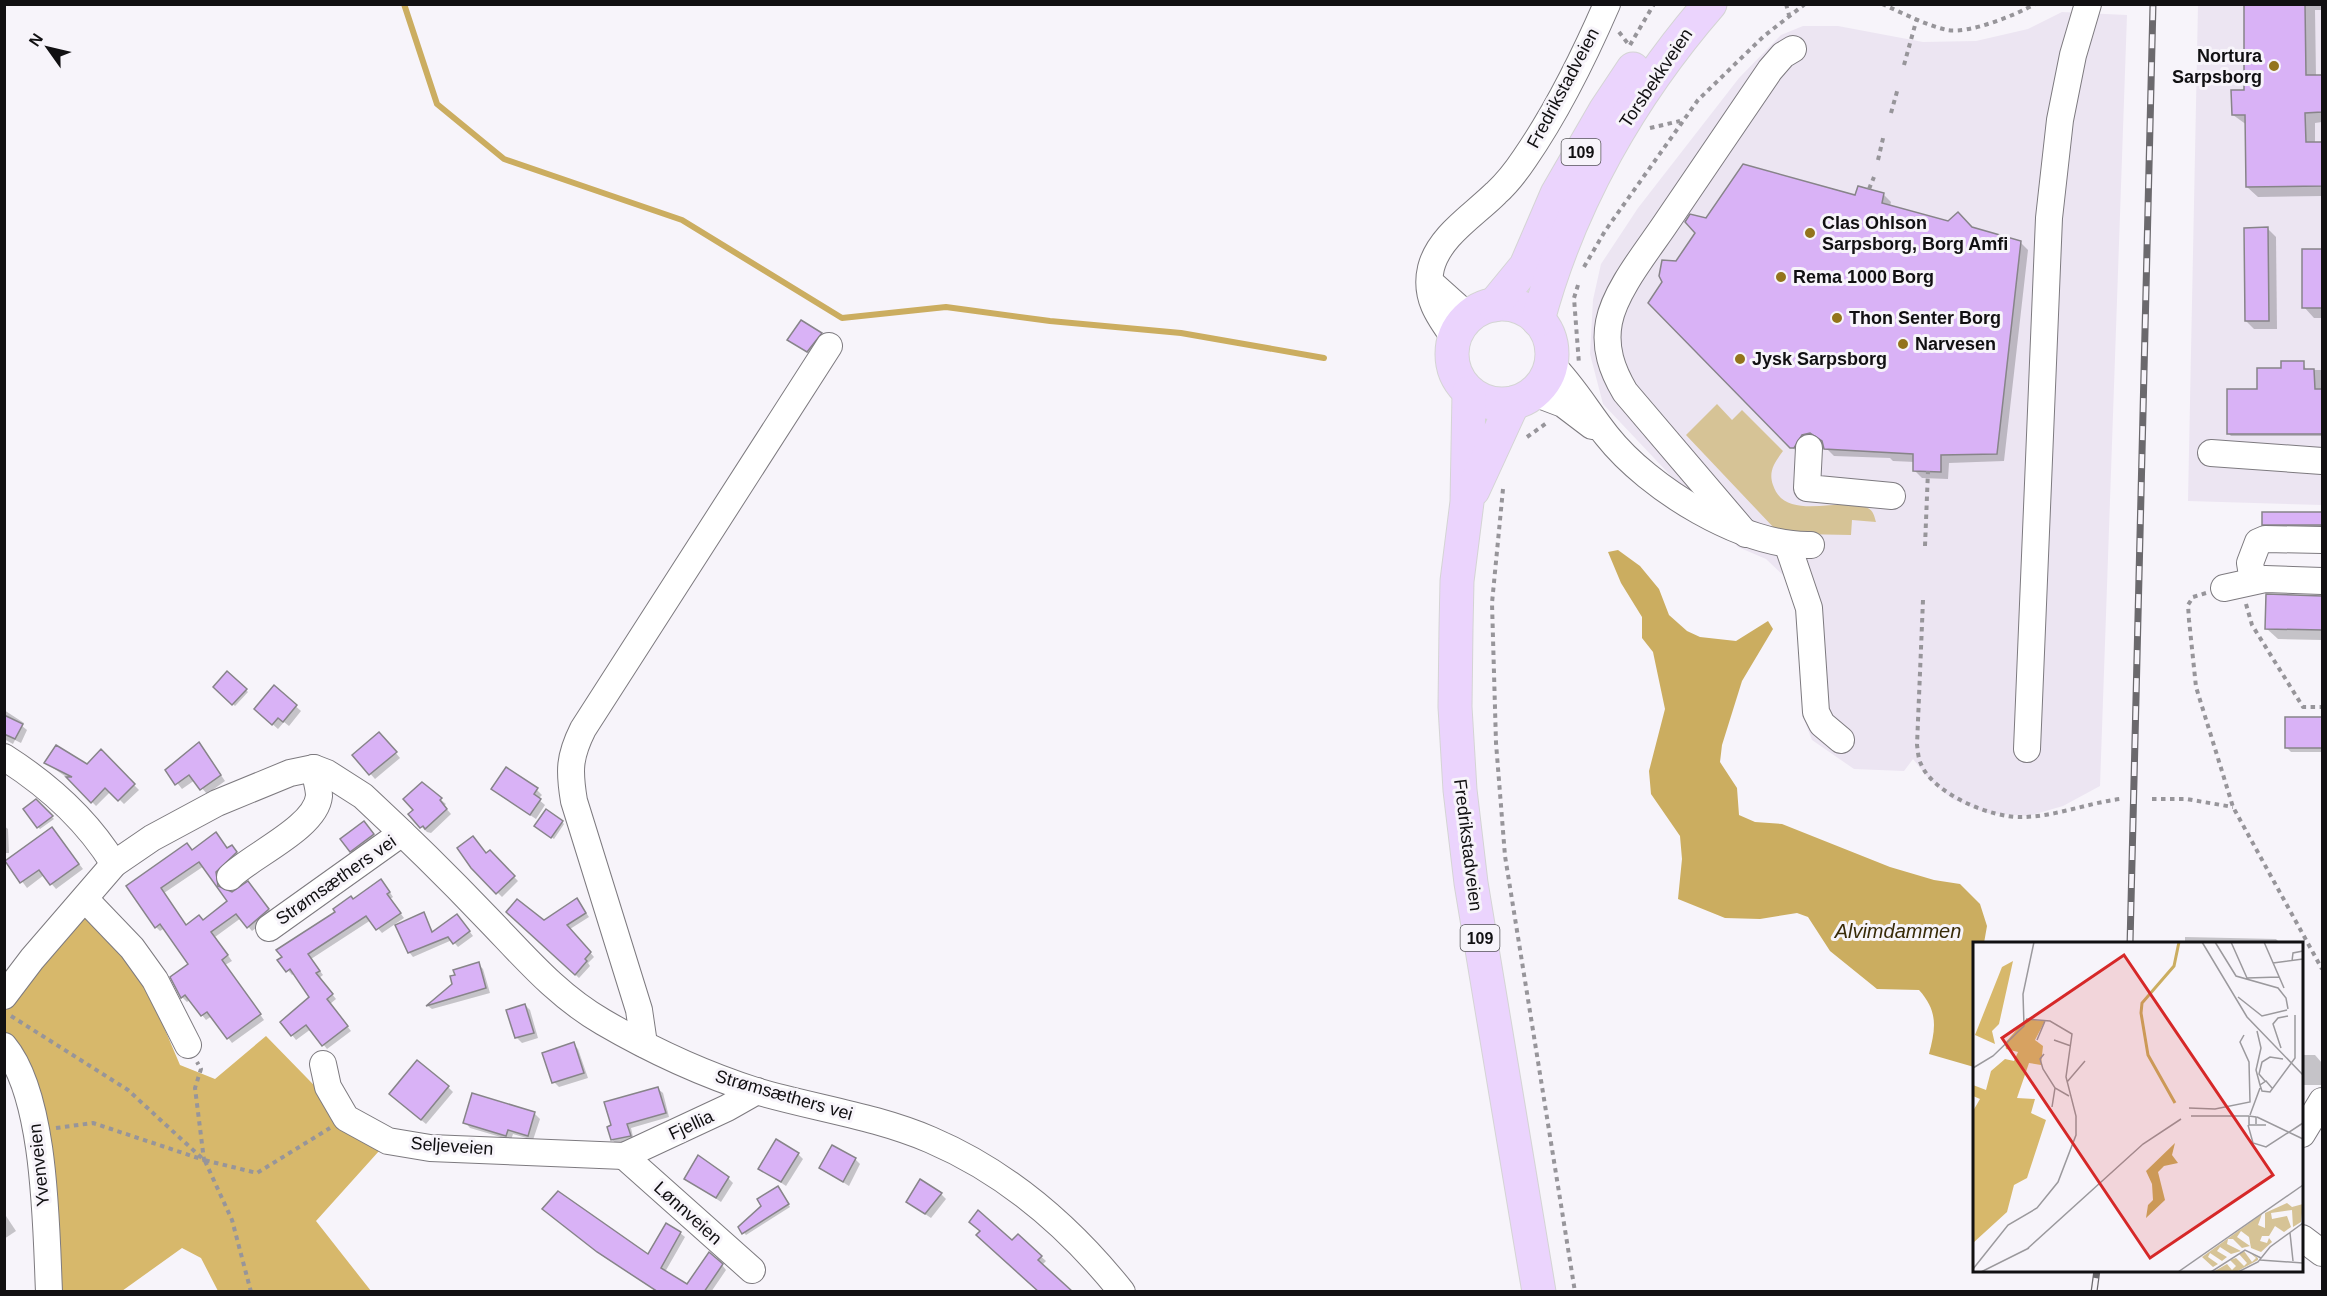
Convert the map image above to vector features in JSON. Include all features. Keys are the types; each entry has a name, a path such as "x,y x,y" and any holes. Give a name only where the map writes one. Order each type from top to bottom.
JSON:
{"main road":[{"name":"Torsbekkveien","path":"1472,320 1526,266 1557,195 1605,111 1681,4"},
{"name":"Torsbekkveien","path":"1539,320 1550,277 1579,202 1642,95 1671,53 1710,4"},
{"path":"1539,320 1526,310 1510,305 1472,320 1452,353 1454,368 1460,381 1470,393 1483,401 1497,404 1546,397"},
{"name":"109","path":"1539,320 1547,333 1552,349 1551,364 1545,380 1546,397"},
{"name":"Fredrikstadveien","path":"1470,393 1467,502 1457,581 1455,707 1460,790 1471,883 1539,1292"},
{"name":"Fredrikstadveien","path":"1467,502 1546,397"}],"street":[{"name":"Fredrikstadveien","path":"1472,320 1430,282 1431,269 1447,240 1498,191 1525,158 1561,99 1607,4"},
{"path":"2027,749 2033,552 2049,218 2060,120 2073,55 2088,4"},
{"path":"1746,534 1626,392 1613,371 1607,345 1609,321 1619,297 1640,261 1770,70 1783,55 1793,50"},
{"path":"644,1044 639,1010 574,801 569,771 576,743 829,346"},
{"path":"1546,397 1607,436 1650,476 1694,506 1746,534 1799,545 1809,608 1816,712 1822,724 1841,740"},
{"path":"1809,448 1807,489 1892,496"},
{"path":"1650,476 1674,450"},
{"path":"2211,453 2322,461"},
{"path":"2322,540 2265,539 2258,542 2252,550 2250,563 2239,584 2322,581"},
{"path":"4,757 74,812 101,843 114,864"},
{"path":"4,996 32,959 114,864 152,838 217,803 290,772 314,768 319,796 314,810 273,847 240,867 230,878"},
{"name":"Strømsæthers vei","path":"314,768 327,773 363,796 560,993 602,1021 678,1061 757,1091 878,1122 929,1139 976,1162 1037,1204 1072,1236 1122,1292"},
{"name":"Strømsæthers vei","path":"269,928 402,833"},
{"path":"85,899 132,948 155,980 188,1045"},
{"name":"Yvenveien","path":"4,1046 24,1078 34,1112 49,1292"},
{"path":"323,1064 328,1087 346,1118"},
{"name":"Fjellia","path":"624,1156 757,1091"},
{"path":"2303,1131 2322,1101"},
{"name":"Seljeveien","path":"346,1118 388,1141 430,1148 624,1156"},
{"name":"Lønnveien","path":"624,1156 752,1270"},
{"path":"2303,1239 2322,1253"}],"path":[{"path":"1786,4 1789,15"},
{"path":"1581,272 1605,231 1698,100 1789,15 1805,4"},
{"path":"1882,4 1949,30 1984,25 2018,14 2035,4"},
{"path":"1904,65 1917,18"},
{"path":"1891,113 1898,88"},
{"path":"1878,160 1884,134"},
{"path":"1869,189 1874,177"},
{"path":"1524,441 1553,417 1546,397 1580,361 1574,298 1579,281"},
{"path":"1925,546 1928,471"},
{"path":"1503,483 1492,603 1496,743 1505,856 1575,1292"},
{"path":"2322,707 2303,707 2252,625 2239,584 2193,597 2188,605 2196,687 2233,807 2322,969"},
{"path":"1923,600 1917,745 1920,763 1947,792 1987,811 2021,818 2047,815 2120,799"},
{"path":"2152,799 2186,799 2233,807"},
{"path":"4,1011 128,1090 204,1161"},
{"path":"188,1045 201,1069 195,1088 204,1161 232,1220 251,1292"},
{"path":"38,1143 58,1126 93,1123 204,1161 257,1173 346,1118"}],"shaded area":[{"path":"2198,5 2322,5 2322,505 2188,501"},
{"path":"2062,12 2127,15 2100,786 2063,806 2029,816 1986,813 1952,799 1930,780 1913,759 1904,771 1854,769 1812,740 1803,717 1806,637 1786,578 1766,559 1738,547 1603,404 1590,354 1593,300 1601,264 1638,208 1739,78 1781,35 1803,26 1838,26 1923,42 1976,41 2028,29"},
{"path":"1717,404 1732,420 1742,410 1783,451 1771,475 1779,496 1789,503 1800,506 1854,505 1866,507 1872,511 1876,522 1852,520 1851,535 1800,534 1775,529 1686,435"},
{"path":"85,899 140,971 180,1065 215,1079 266,1036 346,1118 388,1141 316,1221 371,1291 218,1291 201,1258 182,1248 122,1291 49,1291 38,1143 5,1046 4,996"}],"water":[{"name":"Alvimdammen","path":"1618,550 1640,566 1659,589 1669,615 1687,631 1700,637 1736,641 1768,621 1773,629 1742,681 1722,745 1720,762 1737,788 1739,815 1755,822 1782,824 1890,867 1934,880 1960,884 1980,904 1987,926 1984,942 1973,942 1973,1067 1929,1054 1934,1020 1930,1005 1919,990 1877,989 1830,951 1808,917 1797,913 1760,919 1725,918 1678,899 1682,859 1680,836 1651,794 1649,771 1665,709 1653,652 1642,638 1642,617 1621,583 1608,552"}],"building":[{"path":"2244,4 2305,4 2306,75 2322,75 2322,112 2305,113 2306,142 2322,142 2322,186 2246,187 2245,115 2232,115 2231,90 2244,90"},
{"name":"Thon Senter Borg","path":"1743,164 1855,195 1858,186 1884,193 1882,203 1948,221 1958,212 1972,227 2021,241 1997,454 1941,455 1941,472 1913,471 1913,454 1824,449 1822,441 1810,433 1802,435 1794,448 1790,448 1648,303 1662,282 1659,276 1662,260 1676,261 1695,233 1685,222 1690,214 1706,218"},
{"path":"2268,227 2269,321 2245,321 2244,228"},
{"path":"2302,249 2322,249 2322,308 2302,308"},
{"path":"801,320 822,333 807,352 787,340"},
{"path":"2281,361 2304,361 2304,369 2314,369 2315,389 2322,389 2322,434 2227,434 2227,389 2257,389 2257,368 2281,368"},
{"path":"2262,512 2322,512 2322,525 2262,525"},
{"path":"2266,594 2322,596 2322,630 2265,629"},
{"path":"227,671 247,689 232,705 213,687"},
{"path":"274,685 297,705 283,722 278,718 272,725 254,709"},
{"path":"4,715 23,724 15,739 4,734"},
{"path":"2285,717 2322,717 2322,748 2285,748"},
{"path":"379,732 397,752 369,775 352,755"},
{"path":"199,742 221,775 200,790 189,775 175,785 165,770"},
{"path":"56,745 87,764 101,749 135,784 118,801 105,788 91,803 66,777 72,777 44,763"},
{"path":"506,767 538,788 534,794 541,799 530,815 491,789"},
{"path":"422,782 442,798 440,800 447,809 425,829 423,826 420,828 408,814 413,810 403,799"},
{"path":"36,799 53,816 37,828 23,809"},
{"path":"546,809 563,821 551,838 534,826"},
{"path":"364,821 374,834 350,852 340,839"},
{"path":"52,827 79,864 50,885 39,870 20,883 5,861"},
{"path":"216,832 227,848 232,845 237,852 216,872 218,886 232,892 248,881 269,909 247,928 236,914 211,932 228,955 222,960 261,1014 227,1039 207,1012 201,1016 185,995 181,998 170,977 188,964 160,924 155,928 126,886 187,843 192,850","holes":["199,862 227,901 203,920 199,915 186,925 161,888"]},
{"path":"473,836 486,853 490,850 515,876 496,894 471,868 457,848"},
{"path":"381,879 390,892 387,894 401,913 376,930 366,916 308,954 320,971 316,973 333,994 327,999 348,1026 322,1046 306,1025 291,1036 280,1022 309,997 290,969 286,972 277,960 282,957 276,950 335,912 333,909 351,896 353,899"},
{"path":"577,898 586,913 567,925 591,952 585,959 587,961 575,975 506,912 517,899 544,920"},
{"path":"424,912 432,932 457,914 470,931 453,944 448,937 408,953 395,925"},
{"path":"479,962 486,988 426,1006 452,984 450,976 455,975 453,970"},
{"path":"525,1004 534,1033 515,1038 506,1010"},
{"path":"574,1042 584,1073 552,1083 542,1053"},
{"path":"417,1060 449,1086 421,1120 389,1094"},
{"path":"658,1087 666,1113 627,1124 631,1136 611,1140 607,1127 611,1125 604,1102"},
{"path":"472,1093 535,1112 528,1136 508,1130 506,1136 463,1123"},
{"path":"776,1139 799,1153 781,1182 758,1169"},
{"path":"832,1145 856,1158 843,1182 819,1168"},
{"path":"698,1155 729,1177 716,1198 684,1179"},
{"path":"920,1179 942,1193 925,1214 906,1202"},
{"path":"778,1186 789,1204 742,1234 738,1227 761,1206 757,1199"},
{"path":"558,1191 648,1254 666,1223 681,1232 661,1268 687,1284 709,1252 723,1264 704,1292 658,1292 597,1252 542,1209"},
{"path":"978,1210 1012,1240 1018,1234 1042,1256 1038,1260 1073,1292 1039,1292 976,1235 980,1231 969,1222"}],"waterway":[{"path":"404,4 437,104 504,159 682,220 842,318 946,307 1050,321 1181,333 1324,358"}],"railway":[{"path":"2130,942 2153,4"},
{"path":"2094,1292 2097,1272"}],"place":[{"name":"Nortura Sarpsborg","path":"2274,66"},
{"name":"Clas Ohlson Sarpsborg, Borg Amfi","path":"1810,233"},
{"name":"Rema 1000 Borg","path":"1781,277"},
{"name":"Thon Senter Borg","path":"1837,318"},
{"name":"Narvesen","path":"1903,344"},
{"name":"Jysk Sarpsborg","path":"1740,359"}]}
